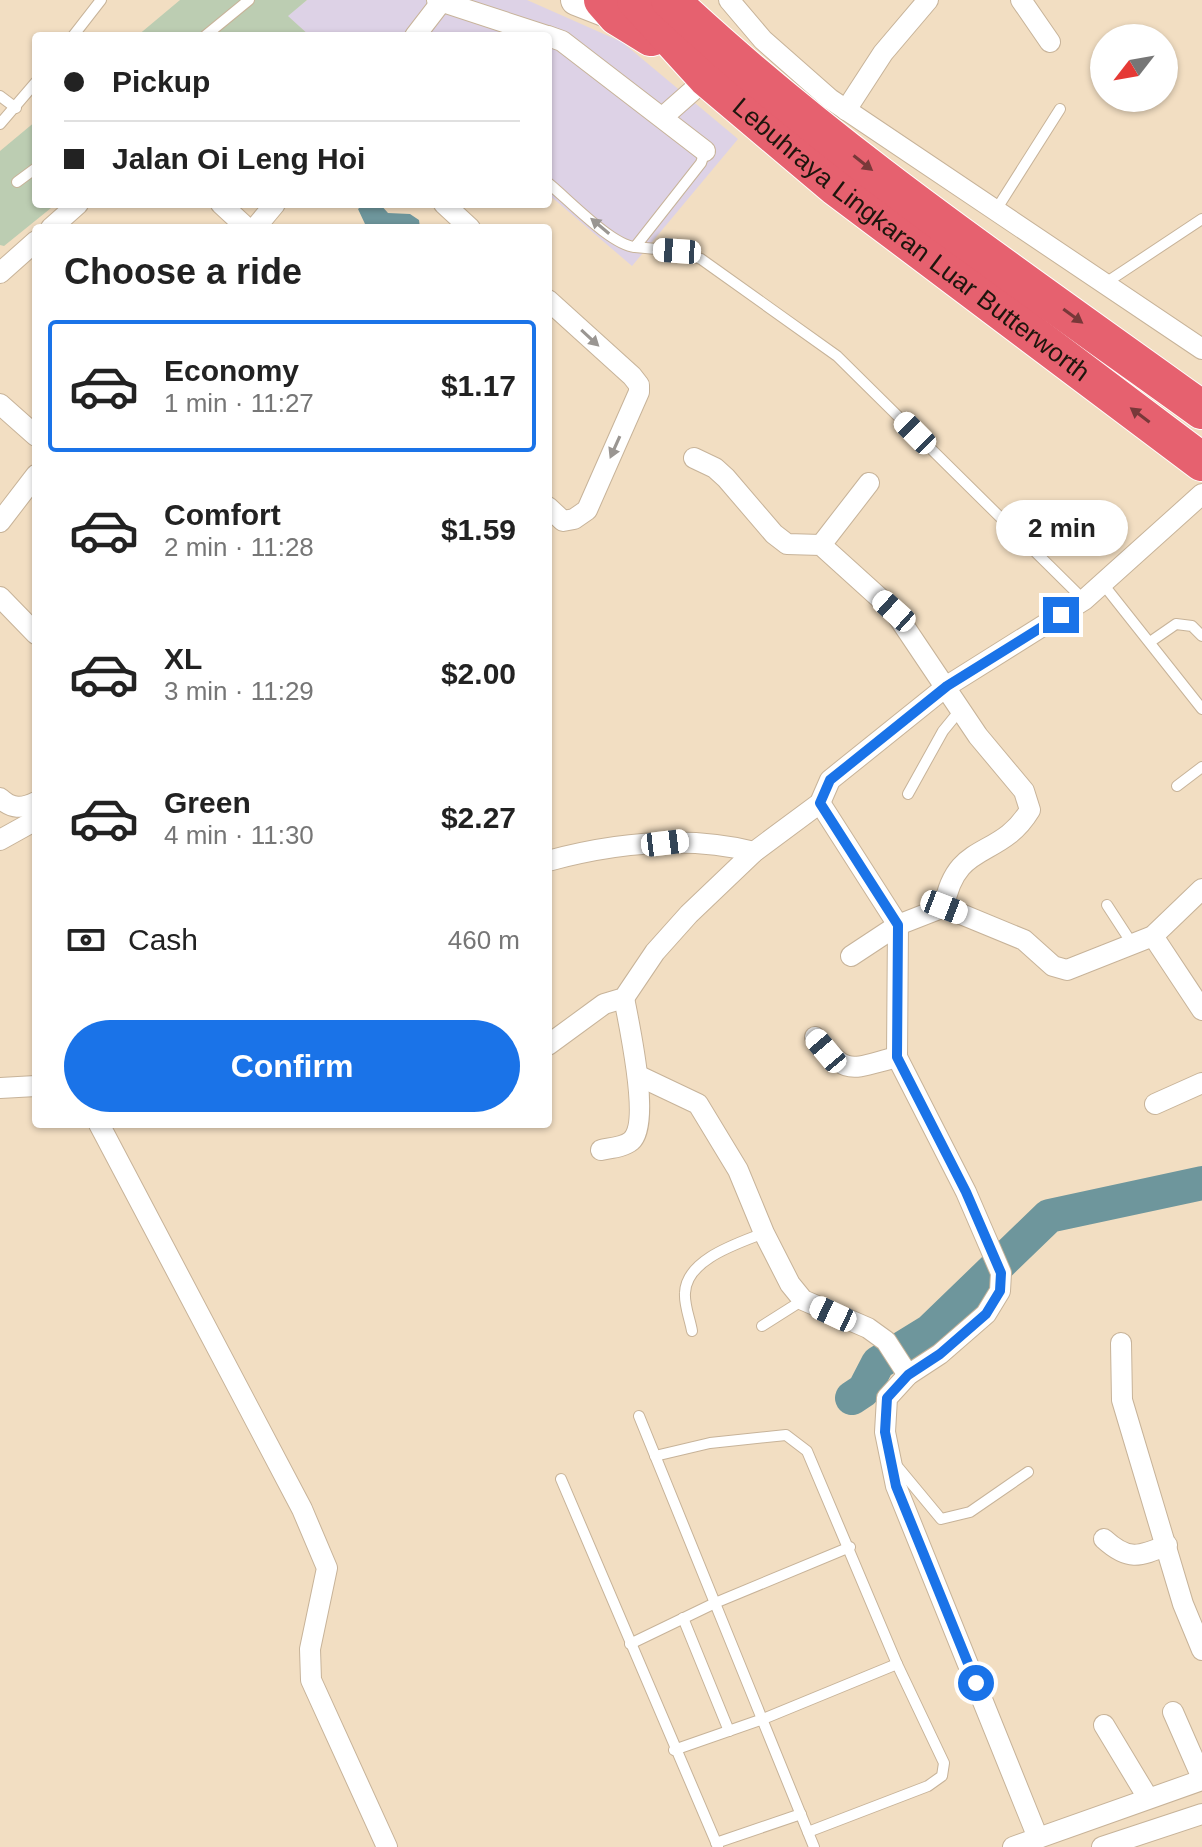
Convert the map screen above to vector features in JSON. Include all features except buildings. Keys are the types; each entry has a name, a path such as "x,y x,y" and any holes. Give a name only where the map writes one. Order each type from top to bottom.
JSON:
{"highway":[{"name":"Lebuhraya Lingkaran Luar Butterworth","path":"670,0 739,65 864,164 1202,410"},
{"path":"702,0 803,113"},
{"name":"Lebuhraya Lingkaran Luar Butterworth","path":"619,5 835,186 1202,462"}],"main road":[{"path":"576,0 619,5"}],"street":[{"path":"729,0 795,70 846,110 1202,348"},
{"path":"846,110 883,53 928,0"},
{"path":"1021,0 1050,42"},
{"path":"418,32 439,1 535,32"},
{"path":"552,38 562,41 664,116 705,151"},
{"path":"664,116 699,70"},
{"path":"56,224 74,208"},
{"path":"225,208 243,224"},
{"path":"258,224 272,208"},
{"path":"448,208 466,224"},
{"path":"0,273 32,245"},
{"path":"552,304 639,385 639,392 587,510 574,519 556,514"},
{"path":"0,404 32,432"},
{"path":"694,458 715,468 787,544 821,545 894,611 978,736 1024,791 1030,810 1018,831 999,844 973,854 958,866 948,884 944,907"},
{"path":"0,522 32,480"},
{"path":"821,545 869,483"},
{"path":"552,1042 604,1004 624,998 655,952 754,852 820,803 830,780 947,686 1084,600 1202,494"},
{"path":"0,597 32,630"},
{"path":"4,802 23,808 32,804"},
{"path":"820,803 898,925 897,1057 966,1192 1001,1273 1000,1291 986,1314 940,1354 905,1371 887,1398 888,1455 896,1486 1038,1838"},
{"path":"0,840 32,822"},
{"path":"552,860 687,840 718,843 754,852"},
{"path":"851,956 898,925 944,907 1024,940 1053,966 1067,970 1153,936 1200,895"},
{"path":"1153,936 1202,1010"},
{"path":"601,1150 627,1144 637,1133 639,1076 624,998"},
{"path":"815,1037 838,1065 849,1068 897,1057"},
{"path":"639,1076 698,1104 738,1170 764,1233 790,1284 803,1300 868,1328 886,1341 905,1371"},
{"path":"1155,1104 1202,1083"},
{"path":"0,1088 32,1086"},
{"path":"101,1128 302,1509 327,1568 310,1649 311,1680 387,1847"},
{"path":"1121,1343 1122,1400 1183,1604 1202,1650"},
{"path":"1104,1539 1117,1551 1140,1557 1167,1545"},
{"path":"1013,1847 1202,1779 1173,1712"},
{"path":"1104,1725 1148,1798"},
{"path":"1102,1847 1202,1814"}],"lane":[{"path":"76,32 101,0"},
{"path":"210,32 249,0"},
{"path":"0,124 32,87"},
{"path":"0,96 16,108"},
{"path":"996,210 1060,109"},
{"path":"635,247 701,163 705,151"},
{"path":"17,182 32,171"},
{"path":"552,186 627,247 677,251 701,259 837,356 1084,600"},
{"path":"1104,284 1202,219"},
{"path":"1103,584 1202,709"},
{"path":"1150,642 1176,624 1192,626 1202,636"},
{"path":"908,794 943,731 961,709"},
{"path":"1177,786 1202,767"},
{"path":"1107,905 1133,945"},
{"path":"692,1331 684,1291 694,1271 726,1247 764,1233"},
{"path":"762,1326 803,1300"},
{"path":"639,1416 814,1847"},
{"path":"655,1456 710,1443 786,1435 807,1451 897,1664 944,1763 942,1776 928,1786 808,1832"},
{"path":"888,1455 941,1519 970,1512 1028,1472"},
{"path":"561,1479 717,1845 801,1814"},
{"path":"630,1644 715,1603 850,1547"},
{"path":"683,1618 729,1731"},
{"path":"674,1750 763,1719 897,1664"}],"shaded area":[{"path":"307,0 527,0 622,42 738,139 632,266 552,197 552,32 305,32 287,16"}],"green space":[{"path":"180,0 307,0 288,16 306,32 142,32"},
{"path":"32,124 32,208 51,208 4,246 0,245 0,151"}],"water":[{"path":"384,208 388,213 410,214 420,224 365,224 358,209"}],"waterway":[{"path":"852,1398 864,1390 878,1363 930,1331 1049,1216 1202,1183"}],"route":[{"path":"976,1683 896,1486 885,1432 887,1398 908,1375 940,1354 986,1314 1000,1291 1001,1273 966,1192 897,1057 898,925 820,803 830,780 947,686 1061,615"}]}
